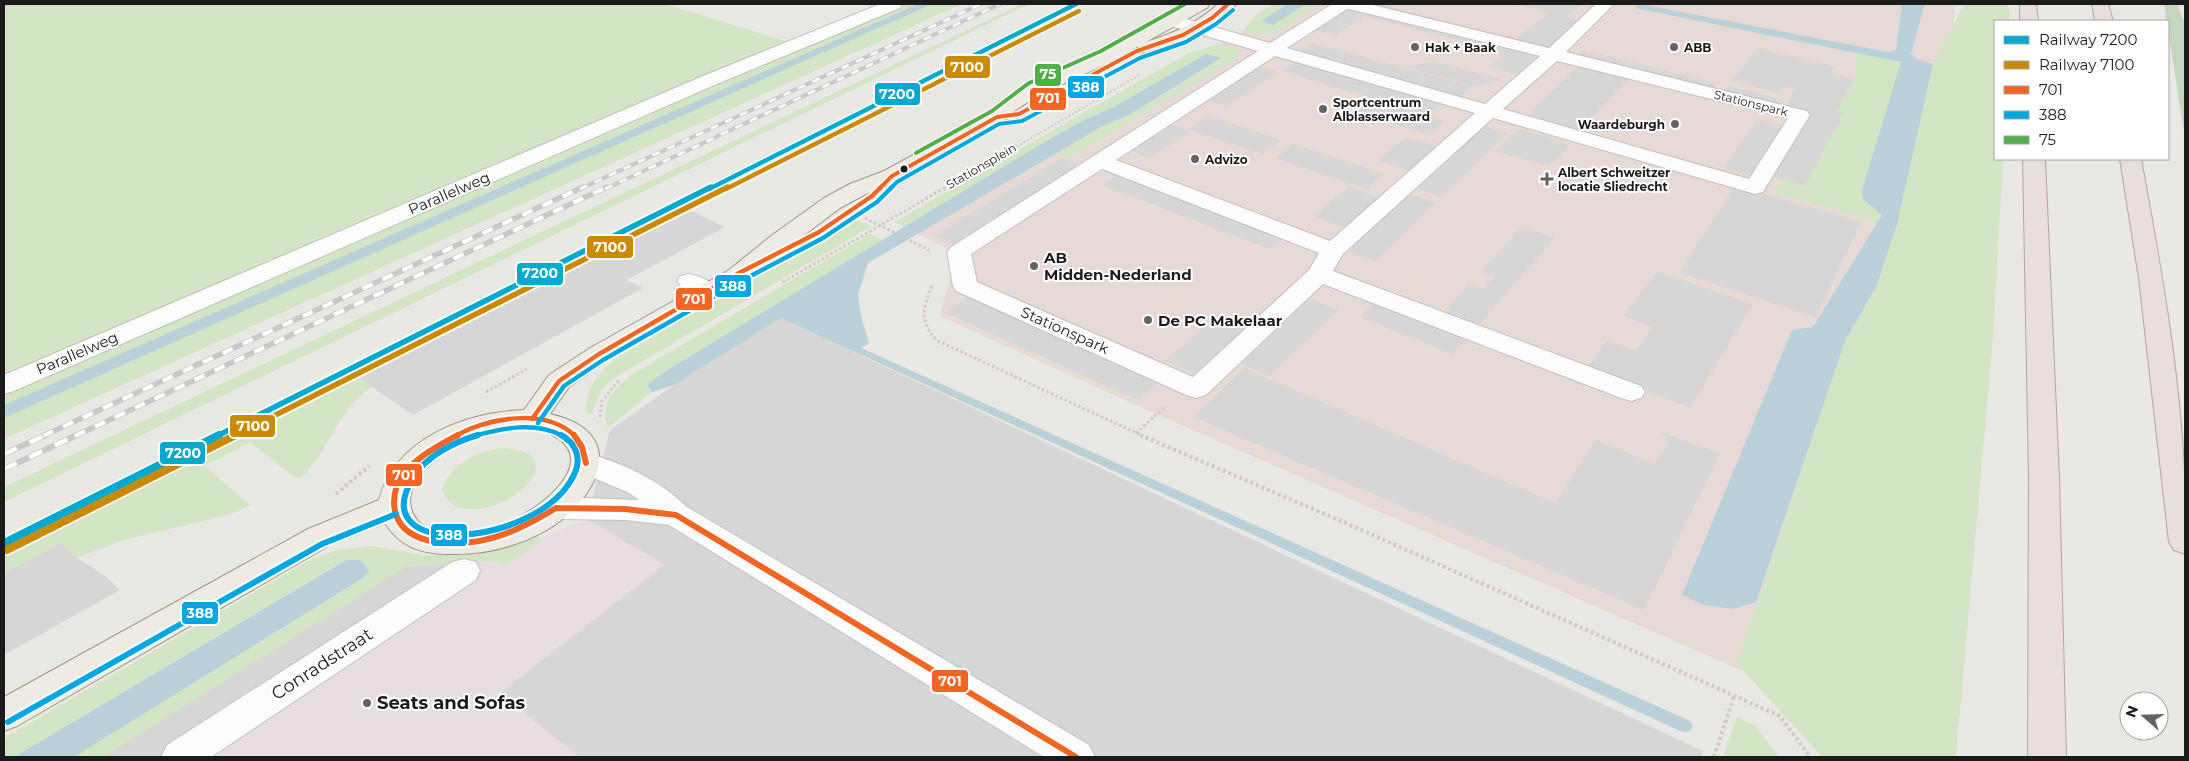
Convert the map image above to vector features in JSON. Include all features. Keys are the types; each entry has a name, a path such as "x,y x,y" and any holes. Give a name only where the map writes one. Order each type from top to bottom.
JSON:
{"highway":[{"path":"2028,4 2029,20"},
{"path":"2100,4 2104,20"},
{"path":"2034,160 2044,478 2047,757"},
{"path":"2130,160 2151,278 2185,542"}],"main road":[{"path":"998,117 1005,108 1033,91 1077,68 1104,58 1201,4"},
{"path":"532,419 559,382 699,286 739,273 791,248 852,212 892,176 998,117 1019,114 1137,51 1183,35 1197,28 1228,4"},
{"path":"532,419 548,421 573,432 581,441 586,451 586,463 582,478 556,508 526,527 490,540 454,544 437,542 412,534 402,526 393,507 398,486 413,464 438,444 452,436 484,424 532,419"},
{"path":"4,715 319,537 393,507"}],"street":[{"name":"Parallelweg","path":"4,385 710,80 894,4"},
{"name":"Stationspark","path":"1343,4 959,252 965,286 1196,389 1319,274 1333,250 1552,55 1606,4"},
{"name":"Stationspark","path":"1170,20 1755,188 1800,115 1348,4"},
{"path":"1099,161 1333,250"},
{"path":"1319,274 1631,392"},
{"path":"586,463 640,485 659,498 676,515 1076,757"},
{"path":"556,508 625,509 676,515"},
{"name":"Conradstraat","path":"180,757 464,571"}],"path":[{"path":"948,61 965,68"},
{"name":"Stationsplein","path":"776,286 1082,108"},
{"path":"879,225 919,243 936,254"},
{"path":"932,285 923,312 925,328 936,340 1136,433 1348,524 1780,716 1810,757"},
{"path":"601,421 599,413 604,395 622,377"},
{"path":"1714,757 1734,696"}],"shaded area":[{"path":"1277,4 1955,4 1950,68 1816,703 1145,409 942,317 941,310 954,263 944,247 909,229 1246,29"},
{"path":"1343,4 1381,4 1434,20 1516,39 1548,13 1556,14 1515,4 1582,4 1567,17 1587,22 1526,77 1489,67 1506,53 1365,16 1335,35 1307,28"},
{"path":"1313,43 1473,87 1455,102 1446,100 1429,115 1281,71 1301,57 1294,55"},
{"path":"1757,48 1834,66 1831,73 1855,79 1837,111 1844,113 1805,186 1763,174 1760,178 1723,168 1758,119 1793,128 1800,116 1782,111 1796,88 1785,86 1780,93 1731,81"},
{"path":"1582,50 1716,83 1712,89 1723,93 1729,86 1778,98 1772,108 1572,60"},
{"path":"1433,61 1503,80 1475,86 1405,67"},
{"path":"1251,64 1278,72 1226,106 1198,97"},
{"path":"1578,66 1629,79 1574,136 1521,121"},
{"path":"1370,99 1445,121 1429,135 1354,112"},
{"path":"1209,116 1281,140 1263,154 1189,129"},
{"path":"1161,121 1191,131 1150,158 1120,148"},
{"path":"1474,124 1508,133 1442,197 1405,185 1418,173 1378,160 1406,137 1446,149"},
{"path":"1518,129 1570,144 1549,167 1495,151"},
{"path":"1293,144 1384,174 1367,189 1275,158"},
{"path":"1062,158 1088,168 962,249 934,236"},
{"path":"1124,170 1289,233 1269,249 1102,185"},
{"path":"1735,186 1861,222 1816,317 1679,273"},
{"path":"1348,187 1387,200 1399,190 1436,203 1375,262 1337,247 1354,231 1314,216"},
{"path":"687,209 725,227 627,280 643,288 413,415 359,378"},
{"path":"1522,227 1555,238 1478,326 1443,313 1469,284 1484,289 1495,277 1481,271"},
{"path":"1657,271 1753,304 1690,408 1587,368 1607,341 1636,351 1653,327 1623,316"},
{"path":"976,291 1165,375 1138,400 946,313"},
{"path":"1298,294 1339,310 1270,376 1229,359 1207,379 1165,361 1216,316 1257,333"},
{"path":"1380,297 1473,332 1453,354 1360,317"},
{"path":"781,318 1703,751 1701,757 579,757 499,693 664,565 587,519 610,430 674,385"},
{"path":"1244,368 1555,503 1596,440 1655,464 1668,441 1661,432 1720,453 1644,610 1193,417"},
{"path":"587,519 664,565 500,693 579,757 40,757 373,561 501,554"},
{"path":"62,542 77,558 105,576 120,590 4,655 4,573"},
{"path":"453,563 464,571 180,757 103,757 407,566"}],"green space":[{"path":"4,4 665,4 788,42 4,376"},
{"path":"903,4 962,4 4,439 4,394"},
{"path":"1022,4 1029,4 4,502 4,487"},
{"path":"1273,4 1288,4 1261,21 1273,25 1306,4 1318,4 1283,29 1274,33 1264,35 1243,30 1257,14"},
{"path":"1964,4 2008,4 2010,20 1994,20 1994,160 2003,160 1993,336 1956,757 1822,757 1737,664 1845,341 1876,287 1897,224 1933,64"},
{"path":"2164,4 2177,4 2185,24 2185,138 2169,36 2169,20 2167,20"},
{"path":"1218,44 1234,48 1239,53 1238,58 1069,158 1056,154 1181,85 1220,58 1206,54 1114,107 1084,120 904,227 894,222 1189,53"},
{"path":"1856,50 1912,61 1882,215 1878,222 1774,193 1782,180 1805,186 1844,113 1837,111 1855,79"},
{"path":"941,77 946,78 359,377 372,387 350,406 319,456 300,479 289,473 250,442 205,466 250,505 228,515 124,540 77,558 62,542 4,573 4,552"},
{"path":"852,218 872,226 614,378 602,389 592,413 586,414 590,389 604,369 618,357"},
{"path":"870,234 883,240 669,369 647,385 652,392 608,428 605,410 607,403 616,389 636,372"},
{"path":"500,448 527,453 536,465 532,479 518,493 498,504 476,509 456,506 442,491 451,473 464,461 481,453"},
{"path":"537,534 542,541 504,566 496,561 407,566 103,757 74,757 363,579 345,560 14,757 4,757 4,738 310,560 337,550 371,546 424,555 464,555 501,548"},
{"path":"1737,717 1756,726 1779,757 1723,757"}],"water":[{"path":"918,4 932,4 4,418 4,405"},
{"path":"1288,4 1306,4 1273,25 1261,21"},
{"path":"1640,4 1888,52 1896,50 1902,4 1925,4 1911,54 1916,59 1933,64 1897,224 1876,287 1845,341 1756,602 1733,609 1704,605 1682,595 1792,330 1813,327 1882,215 1863,199 1862,190 1901,62 1635,8"},
{"path":"1206,54 1221,58 1129,115 1103,126 868,263 858,295 861,316 869,343 854,352 781,318 674,385 652,392 647,385 669,369 1038,146 1084,120 1114,107"},
{"path":"346,560 360,560 369,571 363,578 74,757 14,757"}],"waterway":[{"path":"859,350 1685,726"}],"railway":[{"path":"580,189 981,4"},
{"path":"605,189 1000,4"},
{"path":"43,436 583,187"},
{"path":"75,436 607,187"},
{"path":"4,454 46,435"},
{"path":"4,469 77,435"}],"rail line":[{"name":"7200","path":"4,543 1076,4"},
{"name":"7100","path":"7,550 1079,11"}],"transit line":[{"name":"75","path":"916,153 992,111 1029,83 1101,51 1185,4"},
{"name":"701","path":"532,419 559,381 599,354 739,273 819,232 872,196 892,176 997,117 1019,114 1137,51 1183,35 1212,18 1228,4"},
{"name":"388","path":"538,423 564,386 603,360 743,280 823,238 877,202 897,182 999,124 1022,121 1140,58 1186,42 1216,24 1233,10"},
{"name":"701","path":"556,508 529,524 500,536 486,540 455,543 427,540 405,529 397,519 393,502 397,485 408,470 423,456 460,434 477,426 492,422 532,419 561,426 578,440 586,463"},
{"name":"388","path":"531,427 562,435 570,441 577,452 578,464 573,476 565,488 542,509 520,522 495,531 468,535 428,532 413,525 405,515 403,503 406,489 414,476 441,451 462,440 484,433 531,427"},
{"name":"701","path":"556,508 625,509 676,515 1076,757"},
{"name":"388","path":"8,722 322,544 396,514"}],"place":[{"name":"Hak + Baak","path":"1415,47"},
{"name":"ABB","path":"1674,47"},
{"name":"Sportcentrum Alblasserwaard","path":"1323,109"},
{"name":"Waardeburgh","path":"1675,124"},
{"name":"Advizo","path":"1195,159"},
{"name":"Albert Schweitzer locatie Sliedrecht","path":"1547,179"},
{"name":"AB Midden-Nederland","path":"1034,266"},
{"name":"De PC Makelaar","path":"1148,320"},
{"name":"Seats and Sofas","path":"367,703"}]}
